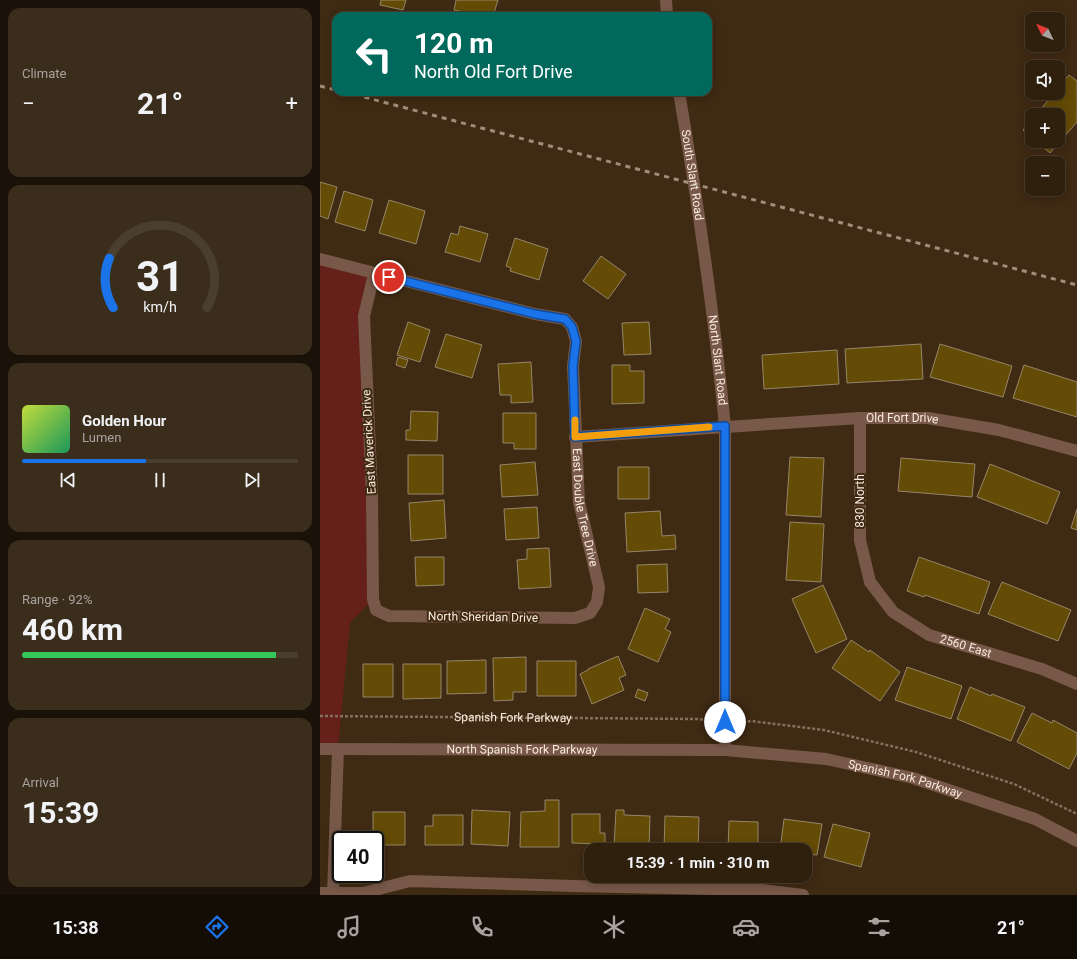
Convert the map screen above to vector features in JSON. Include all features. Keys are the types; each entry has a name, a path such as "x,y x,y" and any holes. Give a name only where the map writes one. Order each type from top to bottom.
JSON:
{"street":[{"path":"666,0 667,12"},
{"name":"South Slant Road","path":"681,96 695,185 704,259"},
{"path":"320,259 374,274"},
{"name":"North Slant Road","path":"704,259 720,374 725,426 725,750"},
{"name":"East Double Tree Drive","path":"374,274 535,314 565,319 572,327 576,341 573,366 579,502 599,587 598,602 590,614"},
{"name":"East Maverick Drive","path":"374,274 364,316 372,494 373,599 376,610"},
{"name":"Old Fort Drive","path":"575,437 860,418 928,418 999,430 1077,451"},
{"name":"830 North","path":"860,418 860,540 870,582"},
{"name":"2560 East","path":"870,582 893,612 929,634 1042,669 1077,684"},
{"name":"North Sheridan Drive","path":"376,610 389,616 574,618 590,614"},
{"name":"North Spanish Fork Parkway","path":"320,749 725,750"},
{"path":"333,894 338,749"},
{"name":"Spanish Fork Parkway","path":"725,750 826,759 913,778 1034,819 1077,841"},
{"path":"320,893 363,893 410,880 573,891 762,892 803,895"}],"path":[{"name":"Spanish Fork Parkway","path":"320,716 706,720"},
{"path":"743,724 751,721 824,730 916,752 1014,784 1077,814"}],"shaded area":[{"path":"320,259 374,274 364,316 373,599 350,623 338,749 320,749"}],"building":[{"path":"381,0 406,0 403,10 380,5"},
{"path":"456,0 498,0 494,12 463,12 454,10"},
{"path":"1069,75 1077,81 1077,122 1065,136 1065,108 1042,108 1048,100 1065,100 1065,80"},
{"path":"1044,148 1054,148 1050,153"},
{"path":"320,182 337,187 328,219 320,216"},
{"path":"344,191 373,200 365,231 335,222"},
{"path":"389,200 425,211 416,244 379,233"},
{"path":"460,226 488,234 480,262 445,252 451,233 458,235"},
{"path":"515,238 548,249 539,280 510,271 511,268 506,266"},
{"path":"601,256 626,274 608,299 583,281"},
{"path":"408,322 430,330 420,362 397,355"},
{"path":"649,322 651,354 624,355 622,323"},
{"path":"446,334 482,345 472,378 435,367"},
{"path":"921,344 923,379 847,383 845,349"},
{"path":"940,344 1012,366 1003,397 930,377"},
{"path":"837,350 839,384 764,389 762,355"},
{"path":"398,357 408,360 405,368 396,365"},
{"path":"531,362 533,402 511,403 511,395 500,395 498,364"},
{"path":"612,365 630,365 630,371 644,371 644,403 612,404"},
{"path":"1024,365 1077,382 1077,417 1013,398"},
{"path":"411,411 438,412 437,441 406,440 406,430 410,430"},
{"path":"503,413 536,413 536,449 514,449 514,443 503,443"},
{"path":"408,455 443,455 443,494 408,494"},
{"path":"790,457 824,458 821,517 786,515"},
{"path":"901,458 975,464 972,497 898,491"},
{"path":"535,462 538,495 502,497 500,465"},
{"path":"990,464 1060,492 1047,524 977,497"},
{"path":"618,467 649,467 649,499 618,499"},
{"path":"444,500 446,538 411,541 409,503"},
{"path":"537,507 539,538 506,540 504,509"},
{"path":"1077,509 1077,530 1071,528"},
{"path":"660,511 662,536 675,535 676,549 627,552 625,513"},
{"path":"790,522 824,524 821,582 786,580"},
{"path":"549,548 551,587 519,589 517,560 527,559 527,549"},
{"path":"415,557 444,557 444,585 416,586"},
{"path":"919,557 990,582 979,614 925,595 924,597 907,591"},
{"path":"667,564 668,592 638,593 637,565"},
{"path":"1002,582 1071,610 1058,641 988,614"},
{"path":"823,585 847,639 816,653 792,599"},
{"path":"645,608 670,619 665,629 671,632 658,662 628,649"},
{"path":"851,640 869,652 870,650 900,672 880,701 832,668"},
{"path":"618,656 626,675 619,678 624,690 592,704 580,674"},
{"path":"526,657 526,692 513,692 513,700 494,701 493,658"},
{"path":"486,660 486,693 447,694 447,661"},
{"path":"537,661 576,661 576,696 537,696"},
{"path":"363,664 393,664 393,697 363,697"},
{"path":"403,664 441,664 441,698 403,699"},
{"path":"907,667 962,686 951,719 895,700"},
{"path":"970,687 991,696 992,694 1025,707 1011,741 957,719"},
{"path":"638,689 648,693 645,701 635,697"},
{"path":"1032,713 1052,723 1053,720 1077,733 1077,753 1069,769 1017,742"},
{"path":"545,800 559,800 559,847 520,847 521,812 545,811"},
{"path":"472,810 510,812 508,846 471,844"},
{"path":"616,810 624,810 624,815 650,816 649,843 614,843"},
{"path":"373,812 405,812 405,845 384,845 384,831 373,831"},
{"path":"572,814 600,814 600,833 605,833 605,843 572,843"},
{"path":"433,815 463,815 463,845 425,845 425,826 433,826"},
{"path":"665,816 699,817 698,843 664,843"},
{"path":"784,819 822,824 817,855 812,855 812,843 781,843"},
{"path":"729,821 758,822 758,843 728,843"},
{"path":"833,824 870,833 861,867 824,857"}],"railway":[{"path":"320,86 332,89"},
{"path":"360,96 1077,285"}],"slow traffic":[{"path":"575,420 575,437 709,427"}],"route":[{"path":"389,277 535,314 565,319 572,327 576,341 573,366 575,437 725,426 725,722"}]}
